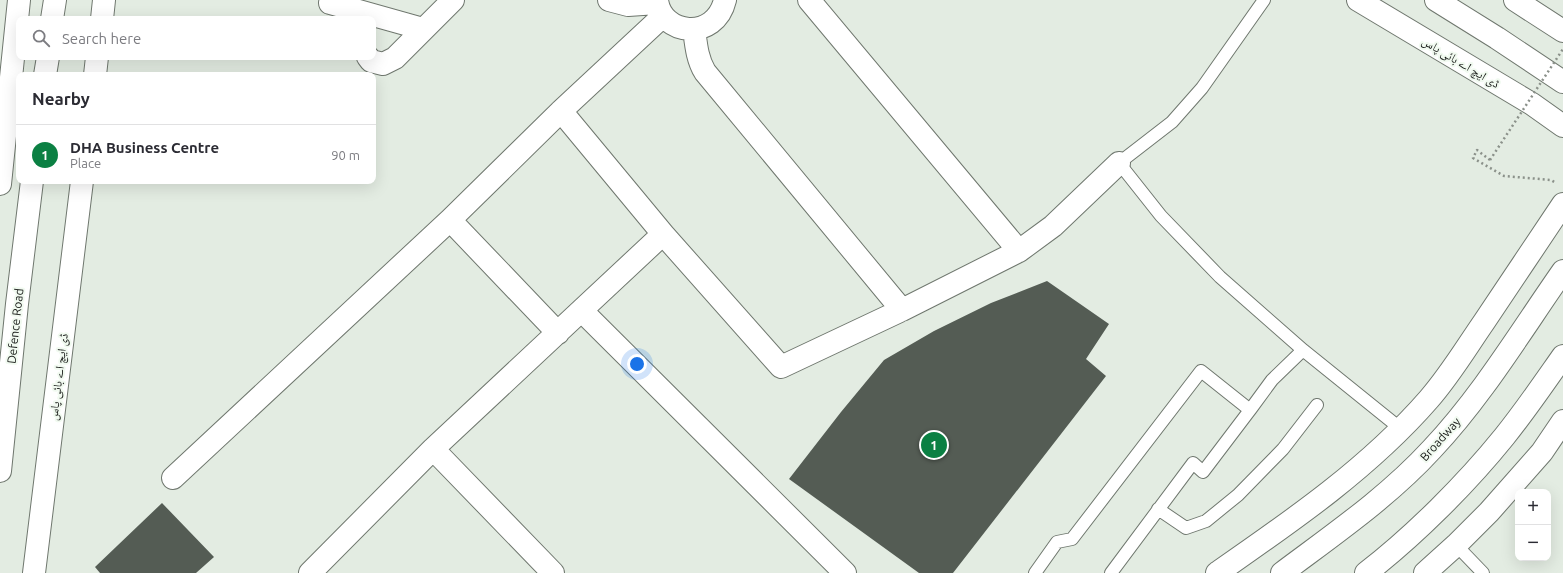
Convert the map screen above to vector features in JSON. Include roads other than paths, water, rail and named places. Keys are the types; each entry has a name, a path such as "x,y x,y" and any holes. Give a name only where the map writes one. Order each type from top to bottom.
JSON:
{"main road":[{"path":"17,16 19,0"},
{"path":"52,16 55,0"},
{"path":"102,16 104,0"},
{"path":"371,60 383,64 395,58 453,0"},
{"path":"609,0 628,5 659,6 677,27 694,29 706,26 715,20 727,4"},
{"path":"809,0 1020,251"},
{"name":"ڈی ایچ اے بائی پاس","path":"1358,0 1532,104 1563,126"},
{"path":"1436,0 1563,82"},
{"path":"1515,0 1563,31"},
{"path":"173,478 450,220 561,111 659,6"},
{"path":"326,7 366,16"},
{"path":"376,18 423,29"},
{"path":"0,184 16,29"},
{"path":"694,29 700,64 705,72 902,310"},
{"path":"46,72 48,60"},
{"path":"95,72 97,60"},
{"path":"561,111 663,234 781,367 902,310 1020,251 1053,226 1119,163"},
{"name":"Defence Road","path":"0,471 17,304 32,184"},
{"name":"ڈی ایچ اے بائی پاس","path":"34,573 82,184"},
{"path":"1226,570 1361,466 1401,429 1431,397 1458,360 1563,204"},
{"path":"450,220 558,333"},
{"path":"310,573 433,449 663,234"},
{"name":"Broadway","path":"1282,573 1370,507 1408,474 1432,449 1458,420 1478,394 1563,271"},
{"path":"582,311 839,571"},
{"path":"1366,573 1422,524 1483,461 1518,419 1563,356"},
{"path":"1425,573 1489,512 1542,452 1563,421"},
{"path":"433,449 554,573"}],"lane":[{"path":"1264,0 1202,88 1172,122 1119,163 1160,216 1220,277 1303,350 1401,429"},
{"path":"1111,573 1193,463 1203,472 1272,380 1303,350"},
{"path":"1035,573 1057,542 1072,539 1201,372 1250,410"},
{"path":"1158,509 1186,528 1206,521 1238,496 1263,470 1283,449 1317,405"},
{"path":"1456,545 1483,573"}],"place":[{"name":"DHA Business Centre","path":"934,445"}]}
